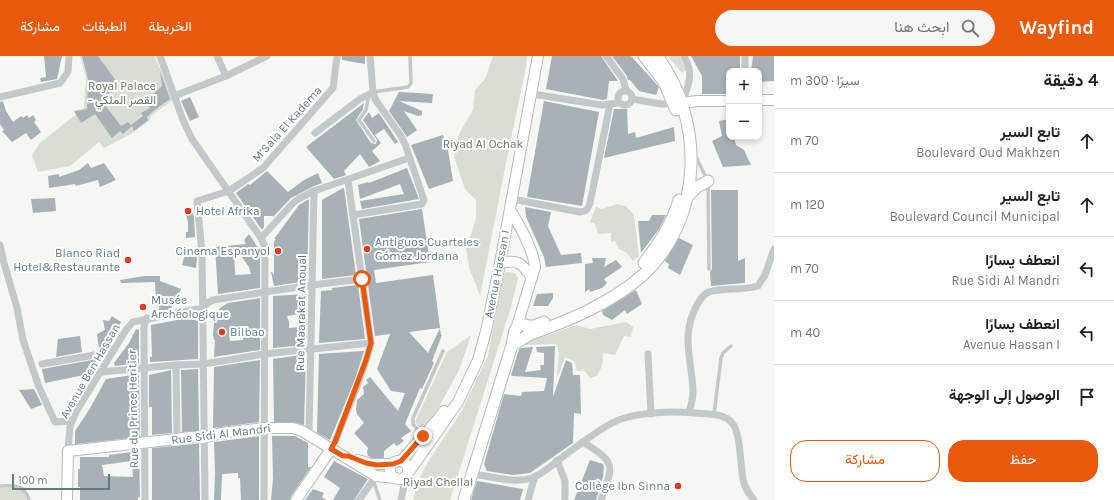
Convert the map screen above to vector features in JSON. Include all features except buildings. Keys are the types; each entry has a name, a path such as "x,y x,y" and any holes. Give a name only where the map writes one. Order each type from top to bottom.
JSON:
{"main road":[{"name":"Avenue Hassan I","path":"395,463 438,419 462,383 473,359 489,295 527,91 532,56"},
{"name":"Avenue Hassan I","path":"403,476 458,402 478,360 486,331 500,263 538,56"},
{"path":"523,330 558,324 589,311 628,286 642,275 657,258 672,237 683,213 688,197 692,168 692,147 687,123 678,104 664,82 644,56"},
{"path":"464,500 512,345 523,330 567,313 609,292 640,269 663,236 676,212 684,182 684,145 674,82 657,56"},
{"path":"762,100 774,100"},
{"path":"678,104 726,101"},
{"path":"688,197 701,184 708,181"},
{"path":"510,210 527,243 534,260 535,267 522,311 523,330"},
{"path":"500,263 511,261 517,262 526,269 532,278"},
{"name":"Rue Sidi Al Mandri","path":"68,452 177,438 203,438 221,433 265,428 293,428 309,434 374,478 403,476"},
{"path":"296,500 331,449"},
{"path":"66,500 68,452"},
{"name":"Rue Sidi Al Mandri","path":"343,456 348,456 361,462 371,464 395,463"},
{"path":"374,478 380,472 395,463 406,464 408,470 403,476 391,471 395,463"}],"street":[{"path":"0,97 60,83 68,72 69,56"},
{"path":"160,56 183,120 192,139 261,238 265,247 264,500"},
{"path":"217,56 226,76"},
{"path":"176,99 267,56"},
{"name":"M’Sala El Kadema","path":"200,309 202,238 197,201 229,191 263,168 333,88 337,56"},
{"path":"353,216 422,204 424,201 401,136 371,93 370,56"},
{"path":"532,94 602,105 620,103 622,105 629,104 632,98 630,92 626,90 623,79 606,56"},
{"path":"632,98 661,104 678,104 688,86 690,73 684,56"},
{"path":"745,56 745,68"},
{"path":"620,103 618,100 619,94 626,90"},
{"path":"315,132 360,99 371,93"},
{"path":"512,199 580,212 587,210 589,208 610,104"},
{"path":"261,238 294,202 300,198 314,191 409,158"},
{"path":"331,449 355,391 371,343 348,180"},
{"name":"Rue Maarakat Anoual","path":"309,434 314,191"},
{"path":"0,246 17,308 23,340 40,387 55,422 71,421"},
{"path":"689,412 693,391 687,339 688,329 694,310 701,298 708,292 758,286 765,275 774,249"},
{"path":"204,500 204,364 200,309 213,300 362,279"},
{"name":"Avenue Ben Hassan","path":"68,452 71,421 112,352 131,324 147,318 200,309"},
{"name":"Rue du Prince Heritier","path":"145,500 143,368 144,326 147,318"},
{"path":"101,372 204,364 264,354 371,343"},
{"path":"42,364 112,352"},
{"path":"648,354 651,414"},
{"path":"176,365 177,438"},
{"path":"472,474 514,480 525,480 535,476 613,422 625,418 651,414 689,412 714,414 728,419 733,423 739,440 743,481 754,500"},
{"path":"583,442 604,457 609,465 609,478 601,500"},
{"path":"557,460 565,481 565,500"},
{"path":"401,500 403,476"},
{"path":"528,500 535,476"},
{"path":"359,500 374,478"}],"lane":[{"path":"374,142 359,120 366,110 371,93 408,87 411,83 410,56"},
{"path":"692,147 708,181 709,269"},
{"path":"714,414 721,358 723,353 731,346"},
{"path":"423,436 413,424 413,418 443,351"},
{"path":"374,478 380,500"},
{"path":"0,486 10,485 21,488 28,496 29,500"}],"green space":[{"name":"Royal Palace - القصر الملكي","path":"80,56 154,56 174,99 151,116 150,120 131,134 104,148 99,142 70,166 38,172 32,155 40,143 84,108 86,78"},
{"name":"Riyad Al Ochak","path":"493,56 527,56 480,296 469,267 466,249 476,219 476,200 465,189 454,157 459,134 473,110 475,90 485,79"},
{"path":"668,56 680,56 686,70 682,73"},
{"path":"617,204 626,206 634,215 639,256 633,261 627,253 619,249 615,241 611,242 611,233 598,234 595,224 590,222 596,207 602,209"},
{"name":"Riyad Chellal","path":"505,272 515,273 518,278 511,307 450,500 413,500 419,479 428,462 461,412 488,356 501,284"},
{"path":"626,322 633,327 631,337 624,336 615,355 603,353 602,366 597,376 590,378 585,371 577,371 574,361 565,357 558,376 557,375 559,354 557,344 525,345 527,340 536,336 543,337 576,325 590,329"},
{"path":"471,335 460,368 433,418 420,428 415,422 447,352"},
{"path":"25,487 26,500 0,500 0,488"}],"place":[{"name":"Hotel Afrika","path":"188,211"},
{"name":"Antiguos Cuarteles Gómez Jordana","path":"367,249"},
{"name":"Cinema Espanyol","path":"278,251"},
{"name":"Blanco Riad Hotel&Restaurante","path":"128,260"},
{"name":"Musée Archéologique","path":"143,307"},
{"name":"Bilbao","path":"222,332"},
{"name":"Collège Ibn Sinna","path":"678,486"}],"route":[{"path":"362,279 371,343 355,391 331,449 343,456 345,455 361,462 377,465 393,464 401,461 423,436"}]}
